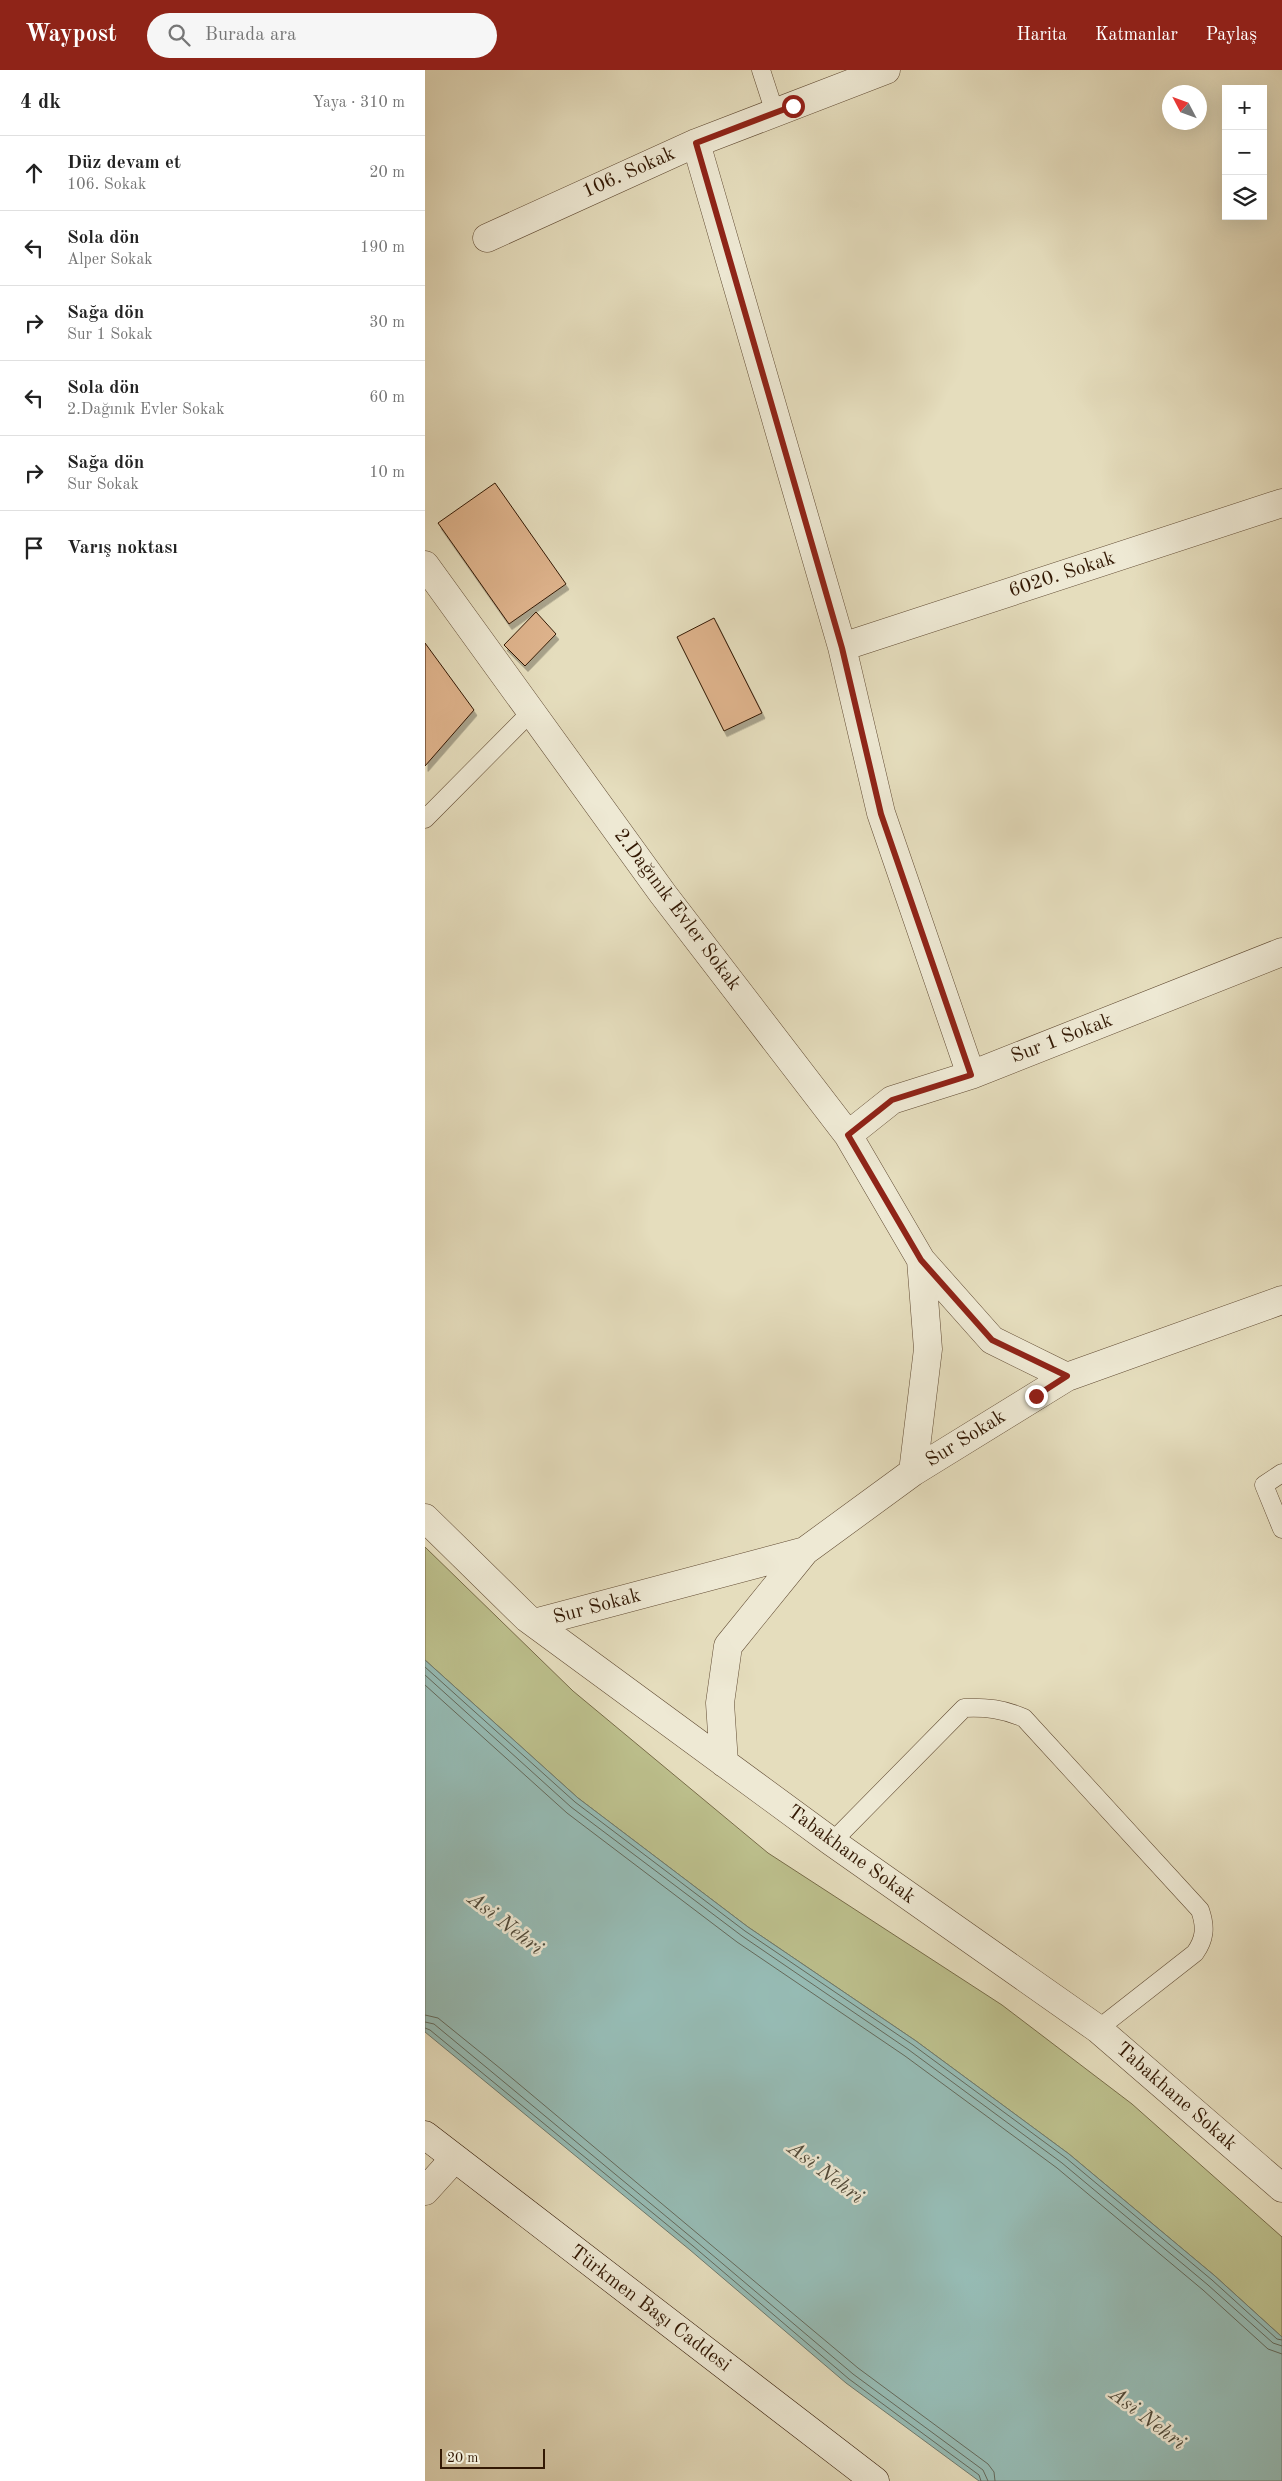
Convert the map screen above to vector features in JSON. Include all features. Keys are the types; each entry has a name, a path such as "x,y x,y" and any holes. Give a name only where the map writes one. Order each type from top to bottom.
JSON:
{"street":[{"name":"106. Sokak","path":"487,238 696,143 886,70"},
{"path":"696,143 842,648 881,814 971,1075"},
{"name":"6020. Sokak","path":"842,648 1282,502"},
{"name":"2.Dağınık Evler Sokak","path":"425,565 663,894 848,1135 921,1260 992,1340 1067,1376"},
{"name":"Sur 1 Sokak","path":"848,1135 892,1100 971,1075 1282,952"},
{"name":"2.Dağınık Evler Sokak","path":"913,1472 928,1350 921,1260"},
{"name":"Sur Sokak","path":"724,1762 720,1703 728,1646 805,1552 913,1472 1067,1376 1282,1300"},
{"name":"Tabakhane Sokak","path":"425,1518 533,1624 832,1842 1098,2029 1282,2188"},
{"name":"Sur Sokak","path":"533,1624 805,1552"},
{"name":"Türkmen Başı Caddesi","path":"425,2136 875,2481"},
{"path":"425,2191 454,2159"}],"lane":[{"path":"761,70 775,113"},
{"path":"425,819 531,712"},
{"path":"1282,1473 1264,1485 1282,1530"},
{"path":"832,1842 964,1708 992,1708 1009,1711 1024,1718 1200,1910 1204,1921 1202,1944 1195,1953 1098,2029"}],"green space":[{"path":"425,1547 573,1691 768,1853 1002,2005 1132,2104 1282,2237 1282,2337 1215,2276 1069,2154 916,2041 748,1927 578,1798 425,1660"}],"water":[{"name":"Asi Nehri","path":"425,1660 578,1798 748,1927 916,2041 1069,2154 1215,2276 1282,2337 1282,2481 979,2481 846,2383 690,2250 425,2032"}],"building":[{"path":"495,483 566,584 509,624 438,523"},
{"path":"536,612 556,634 525,666 504,645"},
{"path":"714,618 762,713 724,731 677,637"},
{"path":"425,643 474,710 425,766"}],"route":[{"path":"793,106 696,143 842,648 881,814 971,1075 892,1100 848,1135 921,1260 992,1340 1067,1376 1036,1396"}]}
